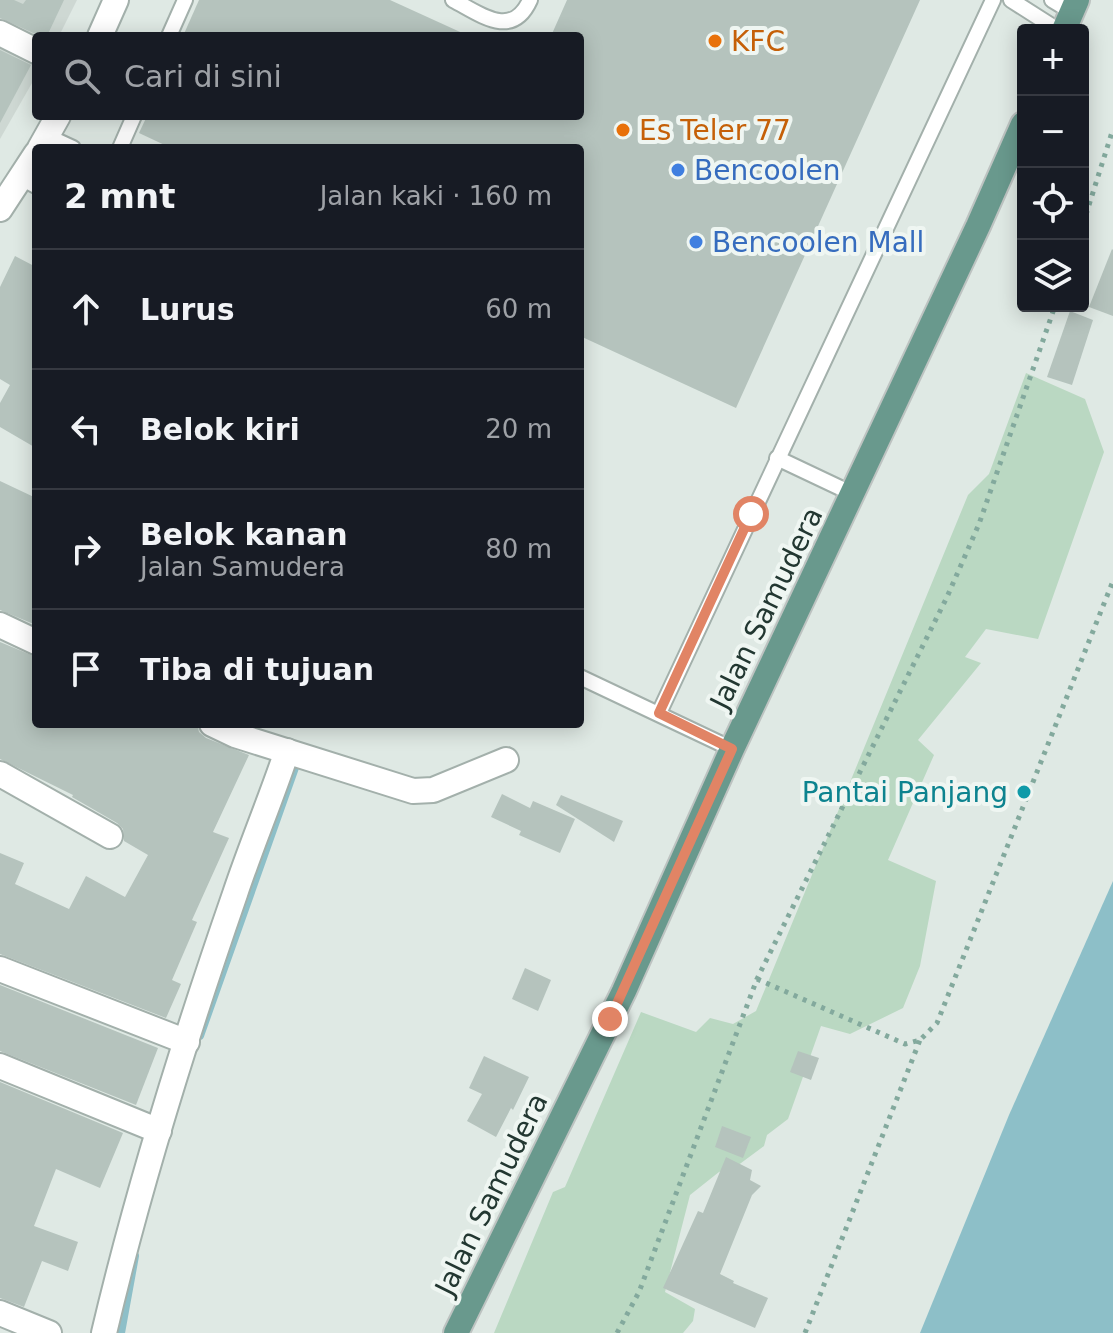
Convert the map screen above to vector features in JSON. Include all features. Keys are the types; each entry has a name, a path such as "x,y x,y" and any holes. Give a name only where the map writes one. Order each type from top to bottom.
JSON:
{"main road":[{"name":"Jalan Samudera","path":"456,1333 624,991 732,749 1017,138"}],"street":[{"path":"102,32 116,0"},
{"path":"0,33 32,49"},
{"path":"0,209 32,163"},
{"path":"0,625 32,640"},
{"path":"220,728 413,791 433,790 506,760"},
{"path":"104,1333 159,1131 235,892 287,751"},
{"path":"0,774 110,836"},
{"path":"0,969 187,1042"},
{"path":"0,1066 159,1131"},
{"path":"0,1313 49,1333"}],"lane":[{"path":"171,32 185,0"},
{"path":"453,0 493,21 505,22 520,15 530,0"},
{"path":"659,713 993,0"},
{"path":"1011,0 1064,14"},
{"path":"122,144 132,120"},
{"path":"777,458 853,494"},
{"path":"584,679 732,749"}],"path":[{"path":"1089,205 1113,129"},
{"path":"617,1333 639,1292 757,979 979,524 1053,312"},
{"path":"805,1333 920,1040 937,1023 952,988 1113,581"},
{"path":"757,979 888,1038 905,1044 920,1040"}],"shaded area":[{"path":"0,0 77,0 61,32 32,32 32,83 0,139"}],"green space":[{"path":"1026,373 1085,399 1104,452 1038,639 986,629 965,657 981,663 918,740 934,755 888,860 936,881 920,966 903,1008 850,1034 821,1026 788,1119 767,1135 764,1146 737,1166 719,1172 690,1195 665,1292 695,1309 693,1321 683,1333 494,1333 553,1192 565,1187 641,1012 696,1032 710,1018 733,1024 756,1011 968,495 989,474"}],"water":[{"path":"1113,881 1113,1333 920,1333 1009,1115"}],"building":[{"path":"0,0 23,4 26,0 64,0 49,32 32,32 0,18"},
{"path":"199,0 390,0 460,32 185,32"},
{"name":"Bencoolen Mall","path":"567,0 920,0 736,408 584,338 584,144 162,144 139,133 145,120 584,120 584,32 553,32"},
{"path":"0,50 31,65 0,123"},
{"path":"1112,249 1113,316 1089,307"},
{"path":"15,256 32,265 32,446 0,427 0,403 10,385 0,379 0,287"},
{"path":"1070,312 1093,320 1072,385 1047,377"},
{"path":"0,481 32,496 32,623 0,610"},
{"path":"0,642 32,655 32,728 198,728 206,738 249,755 213,832 229,838 192,920 197,922 172,980 181,984 166,1018 0,954 0,853 24,863 15,884 69,909 86,876 125,897 148,855 124,841 123,829 117,823 73,795 0,759"},
{"path":"502,794 530,808 533,801 575,819 560,853 519,835 521,831 491,817"},
{"path":"561,795 623,821 614,842 556,805"},
{"path":"525,968 551,980 538,1011 512,999"},
{"path":"0,985 158,1048 136,1105 0,1051"},
{"path":"798,1051 819,1058 811,1080 790,1072"},
{"path":"484,1056 529,1077 496,1137 467,1121 482,1094 469,1088"},
{"path":"0,1082 123,1133 100,1188 56,1169 34,1226 78,1242 68,1271 42,1261 24,1307 0,1298"},
{"path":"722,1126 751,1137 743,1158 715,1147"},
{"path":"726,1157 752,1170 750,1180 761,1186 752,1195 720,1274 768,1298 755,1328 663,1288 698,1211 703,1213"}],"waterway":[{"path":"200,1036 296,765"},
{"path":"121,1333 135,1256"}],"place":[{"name":"KFC","path":"715,41"},
{"name":"Es Teler 77","path":"623,130"},
{"name":"Bencoolen","path":"678,170"},
{"name":"Bencoolen Mall","path":"696,242"},
{"name":"Pantai Panjang","path":"1024,792"}],"route":[{"path":"610,1019 732,749 659,713 751,514"}]}
